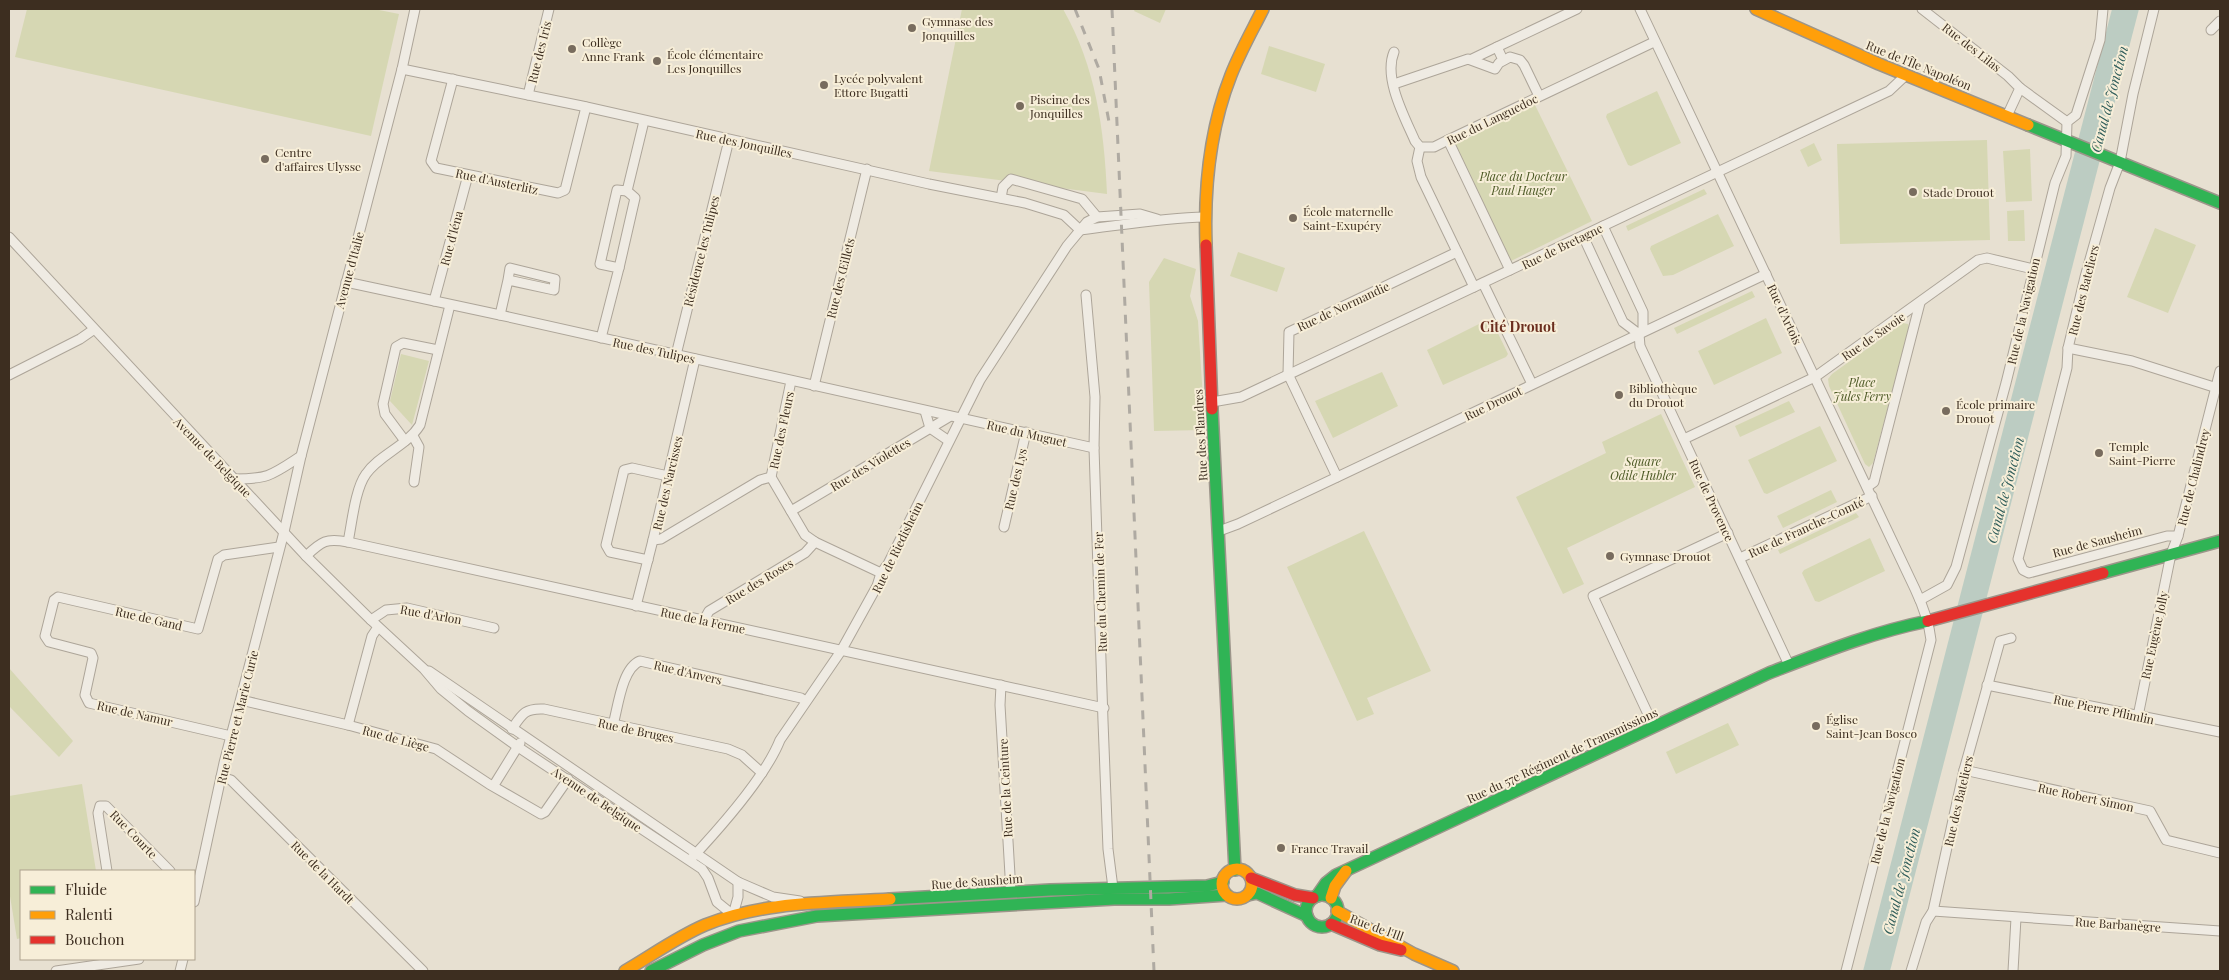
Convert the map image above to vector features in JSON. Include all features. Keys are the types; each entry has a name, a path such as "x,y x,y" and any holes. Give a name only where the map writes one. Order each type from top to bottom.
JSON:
{"main road":[{"name":"Rue des Flandres","path":"1235,870 1205,217 1209,160 1221,109 1231,75 1263,9"},
{"name":"Rue de l'Île Napoléon","path":"1756,9 1906,75 2116,160"},
{"path":"2116,160 2220,203"},
{"path":"1789,665 1927,617 2056,587 2068,582 2220,541"},
{"name":"Rue du 57e Régiment de Transmissions","path":"1315,897 1330,878 1789,665"},
{"path":"1331,898 1295,895 1251,878 1244,871 1235,870 1227,874 1223,882 1224,891 1227,895 1240,899 1256,894 1306,916 1316,926 1331,924 1338,911 1331,898 1335,886 1346,871"},
{"path":"1248,895 1252,887 1251,878"},
{"name":"Rue de Sausheim","path":"651,971 703,945 740,931 817,916 1012,904 1114,893 1207,886 1223,882"},
{"path":"1011,892 1012,904"},
{"name":"Rue de Sausheim","path":"625,971 703,926 734,915 776,906 1011,892 1114,893 1169,898 1227,895"},
{"path":"1306,916 1307,906 1315,897"},
{"name":"Rue de l'Ill","path":"1338,911 1414,954 1453,971"},
{"name":"Rue de l'Ill","path":"1331,924 1380,945 1414,954"}],"street":[{"name":"Avenue d'Italie","path":"284,532 301,456 402,69 415,9"},
{"name":"Rue des Iris","path":"528,95 549,9"},
{"path":"1394,84 1472,59 1578,9"},
{"name":"Rue d'Artois","path":"1640,9 1654,42 1660,48 1872,496 1927,617"},
{"name":"Rue des Lilas","path":"1922,9 2008,76 2020,88 2067,122"},
{"path":"2067,122 2076,115 2100,40 2103,9"},
{"name":"Rue des Bateliers","path":"2023,570 2018,559 2019,551 2067,368 2068,348 2154,9"},
{"path":"2211,30 2220,21"},
{"name":"Rue du Languedoc","path":"1420,147 1434,147 1654,42"},
{"path":"1497,47 1503,60"},
{"path":"1394,52 1391,67 1396,98 1415,141 1420,147 1416,161 1421,177 1474,287"},
{"path":"1472,59 1495,69 1503,60 1510,57 1520,60 1539,96"},
{"name":"Rue des Jonquilles","path":"402,69 586,107 1001,198 1057,212 1064,215 1080,230"},
{"name":"Rue de Bretagne","path":"1212,402 1241,397 1583,236 1889,91 1906,75"},
{"name":"Rue d'Austerlitz","path":"453,79 431,161 436,168 468,175 558,193 565,190 586,107"},
{"path":"2007,116 2020,88"},
{"path":"627,191 644,121"},
{"name":"Rue de la Navigation","path":"1920,600 1947,585 1956,567 2008,374 2055,183 2066,156 2069,141 2067,122"},
{"path":"1448,140 1510,270"},
{"name":"Résidence les Tulipes","path":"676,354 727,148"},
{"name":"Rue des Œillets","path":"814,386 867,170"},
{"name":"Rue d'Iéna","path":"434,301 468,175"},
{"path":"1001,198 1003,187 1011,179 1024,181 1082,199 1097,217 1140,214 1157,219"},
{"path":"601,338 619,268 635,198 627,191 617,190 600,264 619,268"},
{"name":"Rue de Riedisheim","path":"690,860 762,773 780,740 841,651 878,586 881,573 888,564 980,380 1067,246 1087,222 1097,217"},
{"path":"1080,230 1144,223 1157,219 1205,217"},
{"name":"Rue de Provence","path":"1603,226 1643,312 1642,329 1639,334 1640,346 1789,665"},
{"path":"1583,236 1623,322 1634,333 1639,334"},
{"name":"Avenue de Belgique","path":"9,237 93,330 306,556 374,624 424,669 441,689 468,712 518,747 702,869 708,878 717,902 734,915"},
{"name":"Rue de Normandie","path":"1337,477 1288,374 1288,338 1291,330 1457,252"},
{"name":"Rue de Savoie","path":"1684,439 1815,377 1978,260 1987,258 2033,269"},
{"path":"500,314 510,268 555,279 554,290 508,280"},
{"name":"Rue Drouot","path":"1219,530 1239,523 1766,274"},
{"name":"Rue des Tulipes","path":"346,282 500,314 949,417 961,418"},
{"path":"1483,283 1532,384"},
{"name":"Rue du Chemin de Fer","path":"1086,295 1095,398 1094,448 1108,839 1114,893"},
{"path":"1867,486 1874,482 1920,303"},
{"path":"348,542 361,482 366,473 409,439 420,425 450,304"},
{"path":"9,375 80,339 93,330"},
{"path":"414,482 419,447 385,414 383,404 396,347 403,343 438,350"},
{"path":"2068,348 2132,361 2218,388"},
{"name":"Rue des Narcisses","path":"636,606 654,540 696,359"},
{"name":"Rue de Chalindrey","path":"2171,554 2178,536 2218,388 2220,371"},
{"name":"Rue des Fleurs","path":"792,381 770,478 805,535 815,542 881,573"},
{"path":"925,411 930,428 949,441"},
{"name":"Rue des Violettes","path":"791,511 949,417"},
{"name":"Rue du Muguet","path":"961,418 1094,448"},
{"name":"Rue des Lys","path":"1004,527 1026,432"},
{"path":"234,479 260,479 270,476 301,456"},
{"path":"648,560 610,552 606,545 624,470 632,468 668,476"},
{"path":"654,540 661,539 760,480 770,478"},
{"name":"Rue de Franche-Comté","path":"1740,558 1872,496"},
{"name":"Rue Pierre et Marie Curie","path":"195,889 221,777 284,532"},
{"path":"1654,727 1593,596 1728,533"},
{"name":"Rue de Sausheim","path":"2023,570 2029,573 2167,536 2178,536"},
{"name":"Rue de la Ferme","path":"306,556 325,541 332,539 348,542 1104,708"},
{"name":"Rue des Roses","path":"704,620 708,611 805,554 815,542"},
{"name":"Rue de Gand","path":"91,653 48,642 45,636 54,600 58,597 198,629 218,559 224,555 279,547"},
{"name":"Rue Eugène Jolly","path":"2138,716 2171,554"},
{"name":"Rue d'Arlon","path":"374,624 386,610 407,608 494,628"},
{"name":"Rue de la Navigation","path":"1846,971 1931,640 1927,617"},
{"name":"Rue de Liège","path":"348,725 374,624"},
{"name":"Rue des Bateliers","path":"1911,971 1926,922 1932,911 1964,770 1987,685 2000,642 2011,638"},
{"name":"Rue de Namur","path":"91,653 93,658 85,695 89,703 232,736"},
{"name":"Rue d'Anvers","path":"613,725 627,671 633,664 640,661 806,701"},
{"name":"Avenue de Belgique","path":"424,669 433,673 512,729 738,882 772,897 813,903"},
{"name":"Rue de la Ceinture","path":"1001,685 1000,705 1011,892"},
{"name":"Rue Pierre Pflimlin","path":"1987,685 2220,732"},
{"name":"Rue de Liège","path":"241,700 348,725 436,749 541,814 545,812 568,779"},
{"name":"Rue de Bruges","path":"512,729 521,716 531,708 544,708 613,725 728,749 742,755 762,773"},
{"path":"494,785 524,737"},
{"name":"Rue Robert Simon","path":"1964,770 2150,811 2166,840 2220,853"},
{"name":"Rue de la Hardt","path":"221,777 231,780 423,971"},
{"name":"Rue Courte","path":"107,870 98,813 100,806 106,806 169,870"},
{"path":"738,882 738,897 734,915 740,931"},
{"name":"Rue Barbanègre","path":"1932,911 2220,931"},
{"path":"2013,971 2016,918"},
{"path":"56,971 120,960"}],"green space":[{"path":"27,9 374,9 399,14 371,136 15,57"},
{"name":"Piscine des Jonquilles","path":"962,9 1063,9 1074,31 1091,76 1104,146 1107,194 929,171"},
{"path":"1135,9 1166,9 1160,23 1134,11"},
{"path":"1269,46 1325,64 1316,92 1261,74"},
{"path":"1657,91 1681,143 1631,166 1628,165 1606,117 1607,114"},
{"name":"Place du Docteur Paul Hauger","path":"1535,105 1592,221 1511,261 1454,145"},
{"name":"Stade Drouot","path":"1987,140 1990,240 1840,244 1837,144"},
{"path":"1814,143 1822,160 1808,167 1800,150"},
{"path":"2030,149 2032,201 2006,202 2003,151"},
{"path":"1704,189 1707,194 1628,231 1626,226"},
{"path":"2024,210 2025,241 2008,241 2007,211"},
{"path":"1718,214 1734,246 1673,275 1663,276 1650,249 1651,246"},
{"path":"2155,228 2196,245 2168,313 2127,297"},
{"path":"1238,252 1285,268 1277,292 1230,276"},
{"path":"1164,258 1196,269 1190,296 1198,321 1205,430 1154,431 1149,282"},
{"path":"1752,291 1755,297 1677,334 1674,328"},
{"path":"1766,318 1782,353 1714,385 1698,351"},
{"path":"1489,319 1492,321 1508,354 1506,357 1443,385 1427,350"},
{"name":"Place Jules Ferry","path":"1903,323 1908,324 1909,328 1873,463 1869,467 1865,464 1829,386 1828,379 1832,374"},
{"path":"401,354 429,361 412,425 390,401"},
{"path":"1382,372 1398,406 1333,438 1315,401"},
{"path":"1789,401 1795,412 1740,437 1735,426"},
{"name":"Square Odile Hubler","path":"1661,414 1695,487 1567,548 1584,584 1563,594 1516,497 1606,453 1602,442"},
{"path":"1820,426 1837,461 1767,494 1764,493 1748,460"},
{"path":"1831,490 1837,502 1783,528 1777,516"},
{"path":"1856,513 1859,517 1780,554 1778,550"},
{"path":"1364,531 1431,671 1367,698 1374,714 1357,721 1287,567"},
{"path":"1870,538 1885,571 1819,602 1815,601 1802,573 1804,570"},
{"path":"9,668 73,741 59,757 9,706"},
{"path":"1728,723 1739,745 1676,774 1666,752"},
{"path":"82,784 96,870 20,870 20,938 17,939 9,890 9,796"}],"water":[{"name":"Canal de Jonction","path":"2112,9 2139,9 1890,971 1863,971"}],"railway":[{"path":"1075,9 1099,69 1110,127"},
{"path":"1112,9 1154,971"}],"traffic: fast":[{"path":"2028,125 2220,203"},
{"path":"1212,409 1235,870"},
{"path":"2103,573 2220,541"},
{"path":"1317,896 1326,883 1336,875 1769,673 1867,637 1928,621"},
{"path":"890,899 1050,890 1207,886 1223,882"},
{"path":"1248,895 1257,893 1307,916"},
{"path":"651,971 703,945 739,931 817,916 1114,899 1169,899 1227,895"},
{"path":"1322,895 1333,900 1338,911 1333,922 1322,927 1311,922 1306,911 1311,900 1322,895"}],"traffic: slow":[{"path":"1206,245 1207,181 1218,116 1235,66 1263,9"},
{"path":"1756,9 1879,64 2028,125"},
{"path":"1237,869 1243,870 1251,878 1252,884 1251,890 1243,898 1237,899 1231,898 1223,890 1222,884 1223,878 1231,870 1237,869"},
{"path":"1331,898 1335,886 1346,871"},
{"path":"625,971 684,935 727,917 750,911 796,904 890,899"},
{"path":"1337,911 1414,954 1453,971"}],"traffic: jam":[{"path":"1206,245 1212,409"},
{"path":"1928,621 2103,573"},
{"path":"1251,878 1295,895 1313,898"},
{"path":"1331,924 1380,945 1401,950"}],"place":[{"name":"Gymnase des Jonquilles","path":"912,28"},
{"name":"Collège Anne Frank","path":"572,49"},
{"name":"École élémentaire Les Jonquilles","path":"657,61"},
{"name":"Lycée polyvalent Ettore Bugatti","path":"824,85"},
{"name":"Piscine des Jonquilles","path":"1020,106"},
{"name":"Centre d'affaires Ulysse","path":"265,159"},
{"name":"Stade Drouot","path":"1913,192"},
{"name":"École maternelle Saint-Exupéry","path":"1293,218"},
{"name":"Bibliothèque du Drouot","path":"1619,395"},
{"name":"École primaire Drouot","path":"1946,411"},
{"name":"Temple Saint-Pierre","path":"2099,453"},
{"name":"Gymnase Drouot","path":"1610,556"},
{"name":"Église Saint-Jean Bosco","path":"1816,726"},
{"name":"France Travail","path":"1281,848"}],"district":[{"name":"Cité Drouot","path":"1518,326"}]}
